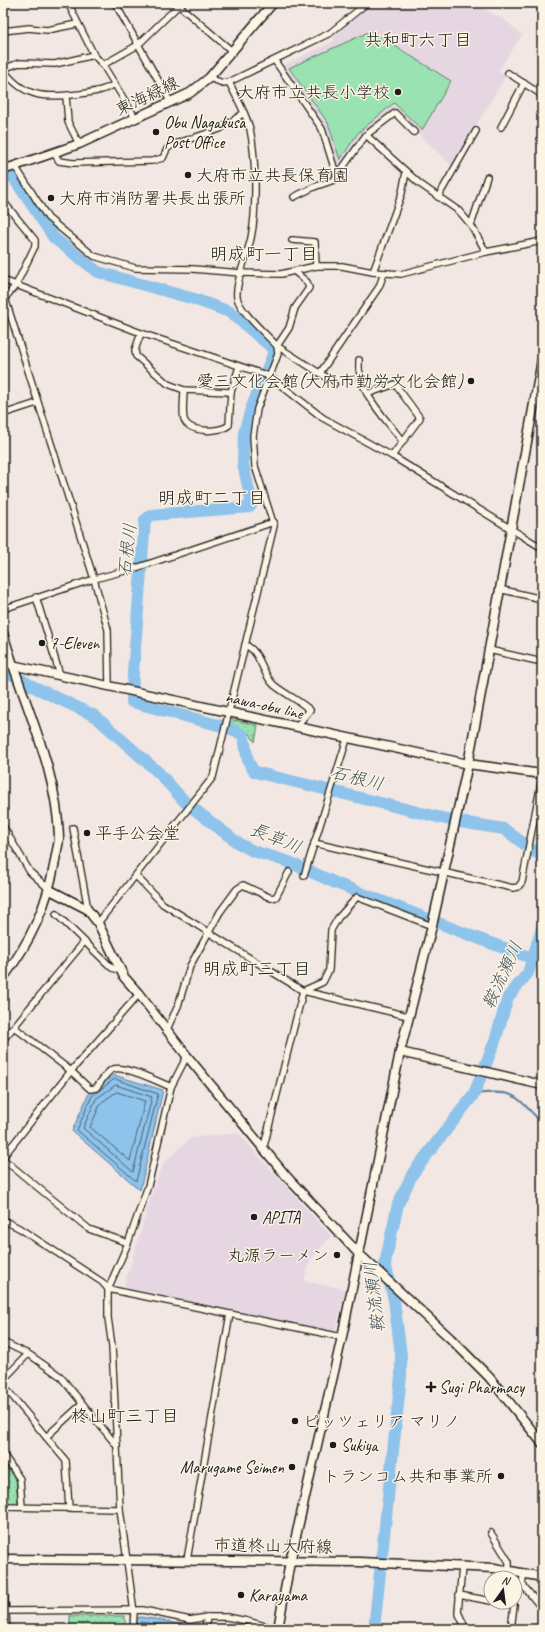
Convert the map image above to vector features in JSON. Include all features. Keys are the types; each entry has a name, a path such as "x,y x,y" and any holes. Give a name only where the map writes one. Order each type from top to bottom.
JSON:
{"street":[{"path":"68,3 94,56 103,65 136,119"},
{"path":"116,3 171,103"},
{"name":"東海緑線","path":"9,168 79,144 190,93 209,78 233,52 273,3"},
{"path":"209,78 224,83 229,82 275,61 330,33 367,3"},
{"path":"538,3 542,10"},
{"path":"103,65 138,45 177,4 233,52"},
{"path":"3,31 29,28 47,30 77,24"},
{"path":"94,56 55,64 19,62 3,69 8,77 24,90 46,97 66,96 106,90 115,84"},
{"path":"275,61 322,129 337,177"},
{"path":"508,73 542,95"},
{"path":"229,82 244,113 250,130 255,191 254,218 251,238 242,274 237,287 237,298 240,305 277,346 320,373 334,384"},
{"path":"501,127 524,83"},
{"path":"66,96 68,122 79,144"},
{"path":"54,153 59,161 73,163 158,160 163,158 167,149 172,145 220,129 244,113"},
{"path":"294,197 314,187 334,180 366,135 395,113 414,132"},
{"path":"438,196 476,132"},
{"path":"366,135 393,158 406,172 459,211 470,225 486,252"},
{"path":"3,161 48,218 94,256 135,268 193,268 242,274 281,274 316,266 342,266 373,272 400,274 486,252 542,241"},
{"path":"373,272 402,193 406,172"},
{"path":"470,225 487,177"},
{"path":"3,202 35,240 35,246 16,285 5,298 94,579 108,630 109,686"},
{"path":"292,240 315,242 316,266"},
{"path":"98,923 213,776 274,522 256,466 252,436 265,375 278,354 277,346 289,328 295,308 309,288 307,282 294,271"},
{"path":"320,373 379,287 384,273"},
{"path":"3,280 141,333 265,375 323,418 392,456 542,548"},
{"path":"141,333 135,350 136,356 168,384 184,390 231,392"},
{"path":"359,360 358,370 367,394 402,440"},
{"path":"4,1612 134,1612 143,1610 159,1612 190,1620 207,1617 227,1617 278,1629 290,1562 342,1337 400,1052 432,926 451,834 468,764 510,528 542,360"},
{"path":"184,390 184,419 188,425 203,431 224,429 229,425 231,392 240,367"},
{"path":"367,394 395,384 420,418 402,440 392,456"},
{"path":"3,414 37,403"},
{"path":"3,609 94,579 136,568 274,522"},
{"path":"499,589 542,598"},
{"path":"36,597 60,675"},
{"path":"3,634 13,668 43,749 54,796 59,838 50,890 40,917 27,942 3,978"},
{"path":"245,646 248,646 260,661 274,685 297,699 310,710 300,722 299,728"},
{"path":"489,650 542,662"},
{"name":"nawa-obu line","path":"13,668 60,675 122,688 347,739 468,764 542,774"},
{"path":"304,876 347,739"},
{"path":"314,843 443,874 513,888 518,887 522,882 541,783"},
{"path":"3,826 8,837 30,872 50,890 87,909 98,923 119,970 263,1151 359,1254 450,1338 489,1377 542,1443"},
{"path":"73,828 80,856 88,904 87,909"},
{"path":"3,845 8,837"},
{"path":"167,1029 178,1006 190,966 220,912 237,889 243,885 271,898 276,897 289,872"},
{"path":"136,876 163,904 303,991 408,1016"},
{"path":"303,991 323,982 329,970 330,930 338,918 357,897 432,926"},
{"path":"56,914 112,968 119,970"},
{"path":"3,1040 84,942"},
{"path":"263,1151 303,991"},
{"path":"128,1243 89,1229 3,1158 71,1072 139,994"},
{"path":"14,1027 90,1089 96,1088 106,1075 113,1069 135,1073 171,1087"},
{"path":"400,1052 542,1085"},
{"path":"133,1629 134,1612 120,1509 112,1346 108,1318 108,1289 128,1243 148,1186 171,1087 187,1056"},
{"path":"3,1220 19,1228 102,1282 108,1289 342,1337"},
{"path":"187,1560 230,1314"},
{"path":"3,1342 28,1354 60,1376 117,1446"},
{"path":"3,1380 28,1354"},
{"path":"3,1385 66,1461 69,1509"},
{"path":"46,1437 82,1404"},
{"path":"3,1454 20,1479 22,1507"},
{"path":"3,1507 120,1509"},
{"path":"491,1533 509,1562 509,1570"},
{"name":"市道柊山大府線","path":"3,1560 359,1562 509,1570"},
{"path":"462,1567 458,1612 466,1629"},
{"path":"3,1571 4,1612 7,1629"},
{"path":"524,1572 522,1584 539,1605"},
{"name":"市道柊山大府線","path":"524,1572 542,1577"},
{"path":"459,1595 483,1600"},
{"path":"511,1629 513,1610"},
{"path":"205,1629 207,1617"}],"shaded area":[{"name":"大府市立共長小学校","path":"374,3 472,3 505,20 522,35 498,71 506,75 452,166 394,110 361,135 341,165 336,164 324,126 282,66 334,41 334,35"},
{"path":"238,1133 331,1236 310,1260 304,1281 345,1289 335,1333 260,1318 124,1287 153,1190 164,1162 191,1138"}],"green space":[{"path":"371,31 451,81 422,130 394,103 358,133 340,160 328,123 289,68"},
{"path":"229,719 258,725 255,742 250,734 228,724"},
{"path":"3,1462 16,1480 18,1503 3,1502"},
{"path":"70,1616 125,1616 125,1629 70,1629"}],"water":[{"path":"114,1075 163,1090 140,1190 72,1131 89,1093"},
{"path":"140,1617 190,1627 199,1624 201,1629 136,1629 135,1619"}],"waterway":[{"name":"石根川","path":"3,171 13,177 54,238 98,272 194,299 230,312 270,346 274,352 251,409 244,433 243,464 252,504 250,507 151,515 145,520 132,702 229,728 243,735 249,763 255,772 454,821 504,829 535,852 538,850 542,860"},
{"name":"長草川","path":"3,665 8,672 30,685 95,716 159,773 185,802 238,843 253,851 289,862 338,884 532,958"},
{"name":"鞍流瀬川","path":"374,1629 401,1376 401,1355 394,1300 385,1263 398,1204 413,1173 474,1094 495,1041 508,997 528,973 542,928"},
{"path":"474,1094 498,1093 513,1096 525,1105 542,1123"}],"place":[{"name":"大府市立共長小学校","path":"398,92"},
{"name":"Obu Nagakusa Post Office","path":"156,132"},
{"name":"大府市立共長保育園","path":"188,175"},
{"name":"大府市消防署共長出張所","path":"51,198"},
{"name":"愛三文化会館(大府市勤労文化会館)","path":"471,381"},
{"name":"7-Eleven","path":"42,643"},
{"name":"平手公会堂","path":"87,833"},
{"name":"APITA","path":"254,1217"},
{"name":"丸源ラーメン","path":"337,1255"},
{"name":"Sugi Pharmacy","path":"431,1387"},
{"name":"ピッツェリア マリノ","path":"295,1421"},
{"name":"Sukiya","path":"333,1445"},
{"name":"Marugame Seimen","path":"292,1467"},
{"name":"トランコム共和事業所","path":"501,1476"},
{"name":"Karayama","path":"241,1595"}],"district":[{"name":"共和町六丁目","path":"418,40"},
{"name":"明成町一丁目","path":"264,254"},
{"name":"明成町二丁目","path":"212,498"},
{"name":"明成町三丁目","path":"257,969"},
{"name":"柊山町三丁目","path":"125,1416"}]}
